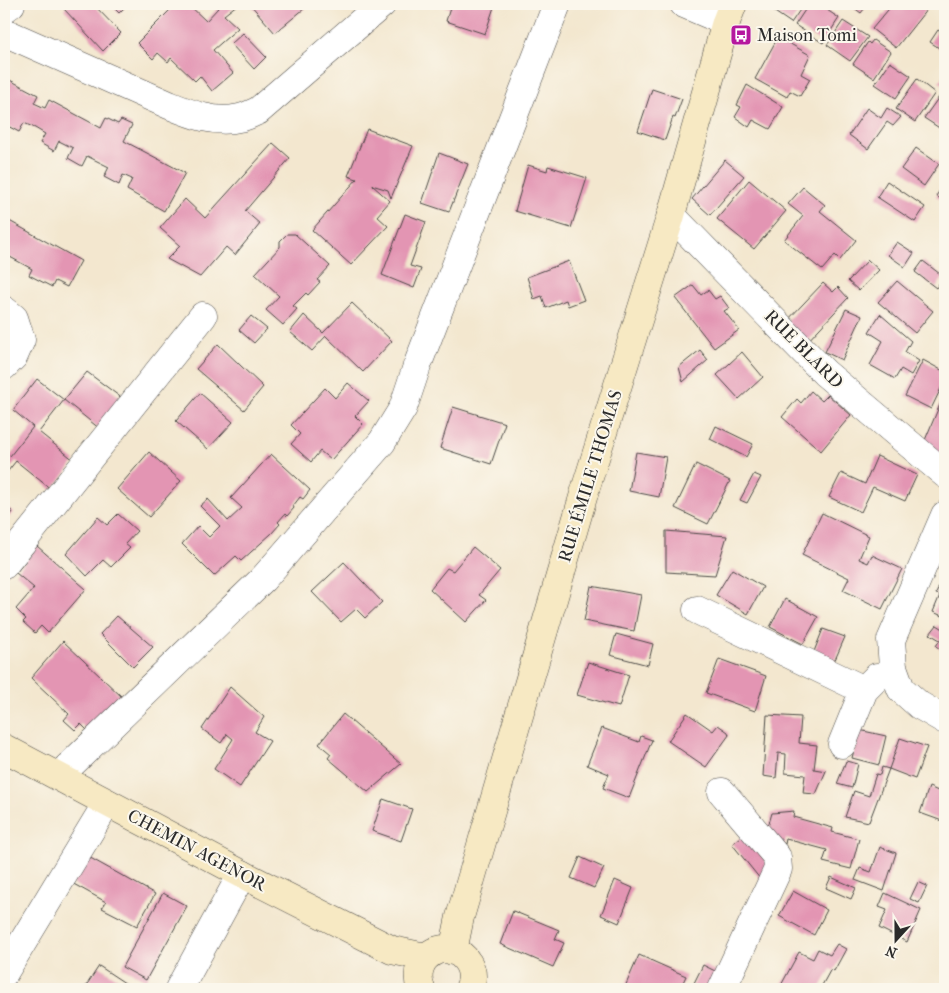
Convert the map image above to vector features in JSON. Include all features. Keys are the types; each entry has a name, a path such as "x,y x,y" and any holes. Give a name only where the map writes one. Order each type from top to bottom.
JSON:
{"street":[{"path":"4,9 11,4"},
{"path":"4,32 169,105 195,115 222,120 240,118 258,111 382,4"},
{"path":"59,776 263,580 382,442 403,408 417,366 557,4"},
{"path":"684,4 730,13"},
{"name":"RUE ÉMILE THOMAS","path":"453,951 460,917 586,487 671,215 730,13"},
{"name":"RUE BLARD","path":"671,215 825,373 945,474"},
{"path":"4,310 14,318 21,340 14,356 4,366"},
{"path":"4,565 202,316"},
{"path":"945,515 891,640 893,667 901,689 918,706 945,720"},
{"path":"697,610 864,690"},
{"path":"842,744 864,690 875,678 893,667"},
{"name":"CHEMIN AGENOR","path":"4,748 242,874 392,950 421,973"},
{"path":"722,792 771,850 776,857 778,869 722,989"},
{"path":"4,973 108,803"},
{"path":"179,989 242,874"},
{"path":"421,973 432,952 441,949 450,950 465,958 470,966 472,988"}],"building":[{"path":"70,4 93,4 121,33 103,51 64,9"},
{"path":"110,4 128,4 119,13"},
{"path":"176,4 188,4 206,21 218,8 213,4 238,4 224,15 238,28 213,50 233,73 212,91 200,76 195,81 171,58 168,62 158,53 153,59 137,43"},
{"path":"250,4 301,4 305,8 275,33"},
{"path":"438,4 495,4 485,34 446,21 450,8"},
{"path":"763,4 804,4 791,23"},
{"path":"809,4 818,4 839,18 823,43 795,25"},
{"path":"849,4 868,4 861,13"},
{"path":"893,4 931,4 896,48 872,29"},
{"path":"843,21 868,37 850,61 827,45"},
{"path":"938,30 945,34 945,52 930,42"},
{"path":"243,33 266,57 254,69 231,44"},
{"path":"778,37 810,55 801,74 810,79 800,96 790,91 787,97 755,79"},
{"path":"873,40 891,52 874,78 853,64 868,42 870,44"},
{"path":"890,62 911,76 896,98 875,84"},
{"path":"945,75 945,86 939,82"},
{"path":"4,77 38,95 34,103 45,108 49,100 101,128 106,118 118,124 121,120 132,125 124,141 185,173 164,211 127,190 132,179 123,175 119,185 104,177 109,167 87,156 82,166 68,158 73,148 59,141 54,151 40,143 45,134 35,128 24,123 19,132 4,124 9,114 4,112"},
{"path":"917,79 935,93 915,122 896,109"},
{"path":"747,85 783,107 770,129 753,120 749,127 735,117 741,107 737,105"},
{"path":"652,89 682,99 665,140 638,131"},
{"path":"939,97 945,101 944,131 924,118"},
{"path":"867,108 881,118 887,108 901,117 893,126 887,122 868,149 849,135"},
{"path":"367,129 413,146 391,198 388,190 372,185 390,201 377,216 388,226 351,265 312,230 357,179 348,176"},
{"path":"273,143 290,158 245,211 260,224 235,255 226,247 200,277 167,259 180,246 160,228 185,199 205,218"},
{"path":"916,148 939,164 924,186 901,169"},
{"path":"439,153 468,164 449,212 422,203"},
{"path":"725,160 744,176 710,215 692,199"},
{"path":"528,165 547,171 548,166 587,178 571,228 515,211"},
{"path":"749,180 786,211 754,249 717,219"},
{"path":"887,181 925,207 915,222 877,197"},
{"path":"945,183 945,202 936,196"},
{"path":"803,187 825,205 820,211 856,240 840,260 835,255 822,270 784,240 803,216 788,204"},
{"path":"405,214 426,222 410,266 421,269 414,288 382,275"},
{"path":"4,218 81,261 67,287 55,281 52,287 29,275 32,269 10,257 7,263 4,261"},
{"path":"287,234 295,234 330,266 317,280 320,282 308,295 306,293 293,306 297,309 283,325 266,310 279,296 255,274 280,247 280,241"},
{"path":"897,242 914,253 905,267 888,255"},
{"path":"868,260 879,270 859,291 848,281"},
{"path":"569,261 584,300 568,306 566,300 546,308 542,296 534,299 527,277"},
{"path":"923,261 944,277 936,288 915,272"},
{"path":"897,281 933,311 915,333 878,302"},
{"path":"823,283 833,292 838,287 848,298 805,344 784,324"},
{"path":"693,285 701,295 708,290 715,299 720,296 729,308 724,311 739,330 714,348 675,298"},
{"path":"352,303 392,341 363,372 326,336 312,351 290,332 304,315 323,333"},
{"path":"846,309 862,316 842,360 825,352"},
{"path":"880,314 911,341 905,352 919,361 911,375 901,369 895,379 870,365 883,341 869,332"},
{"path":"251,316 267,329 254,343 239,330"},
{"path":"218,344 263,387 244,410 196,369"},
{"path":"700,350 708,360 683,382 679,367"},
{"path":"742,352 763,377 739,399 717,375"},
{"path":"923,360 945,372 945,380 931,409 905,396"},
{"path":"87,372 123,399 100,429 64,400"},
{"path":"37,379 64,400 39,432 75,461 52,490 16,461 4,476 4,451 10,456 33,427 13,410"},
{"path":"348,383 369,401 355,416 363,424 331,460 320,451 311,462 291,444 300,434 291,425 325,388 335,398"},
{"path":"811,391 822,401 828,395 851,415 821,451 782,417 797,399 801,403"},
{"path":"200,393 233,422 208,449 176,421"},
{"path":"941,402 945,404 945,450 942,448 935,463 920,452"},
{"path":"453,407 505,423 491,464 440,448"},
{"path":"716,426 753,444 746,457 710,439"},
{"path":"149,452 181,481 149,517 117,489"},
{"path":"636,452 666,457 659,497 629,491"},
{"path":"271,454 310,490 303,499 300,497 293,506 294,508 287,516 285,514 278,522 280,524 271,534 241,561 236,556 214,576 182,544 198,526 209,537 220,526 200,506 208,499 228,521 242,508 231,498"},
{"path":"877,456 917,475 905,501 873,487 861,512 829,497 841,473 865,484"},
{"path":"696,464 730,481 708,524 675,508"},
{"path":"754,474 761,477 747,503 740,500"},
{"path":"4,505 13,512 4,523"},
{"path":"822,513 869,536 859,559 868,563 872,555 902,569 882,609 843,590 849,578 802,555"},
{"path":"118,514 137,531 125,544 130,548 111,567 103,560 87,576 66,554 98,517 107,525"},
{"path":"666,531 727,536 715,575 666,572"},
{"path":"37,546 86,589 48,633 41,626 35,633 23,622 26,619 16,609 34,588 16,573"},
{"path":"473,547 500,570 479,595 486,600 466,622 430,589 447,568 453,571"},
{"path":"344,562 382,602 365,618 356,609 341,622 312,592"},
{"path":"732,569 763,587 748,614 716,595"},
{"path":"940,584 945,586 945,617 933,612 940,595 936,594"},
{"path":"591,586 641,595 634,631 584,621"},
{"path":"785,599 818,617 803,644 770,627"},
{"path":"117,616 153,647 133,667 100,634"},
{"path":"937,625 945,630 945,653 936,646 940,640 930,634"},
{"path":"823,629 845,637 834,662 813,654"},
{"path":"616,634 653,644 648,665 610,655"},
{"path":"63,641 122,697 88,731 81,724 75,730 64,720 69,714 31,678"},
{"path":"719,659 766,676 755,711 706,693"},
{"path":"588,662 629,675 619,707 577,695"},
{"path":"230,687 264,717 255,732 270,741 240,787 214,769 233,739 227,734 221,743 202,729"},
{"path":"687,713 713,731 718,725 728,732 729,735 706,767 668,741"},
{"path":"343,714 401,764 368,792 328,758 331,754 319,744"},
{"path":"767,715 801,717 799,743 817,745 814,769 826,771 816,794 803,793 805,775 785,773 786,754 778,753 776,778 763,776"},
{"path":"602,728 639,742 641,736 652,740 629,798 603,788 609,774 587,765"},
{"path":"859,730 886,736 879,765 852,758"},
{"path":"900,738 927,747 915,779 889,769"},
{"path":"846,761 858,764 852,788 837,784"},
{"path":"882,767 889,769 869,822 845,817 854,791 869,796 876,774 880,775"},
{"path":"929,787 945,794 945,822 920,813"},
{"path":"383,799 412,809 401,841 372,831"},
{"path":"794,811 793,817 833,828 832,832 859,839 851,869 823,862 827,850 786,839 785,844 765,837 772,813"},
{"path":"745,834 769,864 761,880 732,844"},
{"path":"880,847 896,853 884,891 855,880 860,868 871,872"},
{"path":"85,855 155,894 137,926 102,908 106,902 70,882"},
{"path":"580,857 604,868 594,888 571,878"},
{"path":"831,877 856,888 851,899 826,888"},
{"path":"615,880 633,888 619,923 601,915"},
{"path":"918,882 927,886 919,903 910,899"},
{"path":"793,891 827,910 814,935 779,916"},
{"path":"163,893 187,906 146,980 122,967"},
{"path":"885,893 921,910 907,942 879,928 887,910 879,907"},
{"path":"513,911 559,930 555,939 564,943 553,967 500,944"},
{"path":"837,944 846,949 834,971 831,969 820,989 779,989 799,952 813,959 818,949 830,955"},
{"path":"639,955 686,976 680,989 624,989"},
{"path":"703,965 717,972 708,989 691,989"},
{"path":"99,966 134,989 84,989"}],"place":[{"name":"Maison Tomi","path":"741,35"}]}
